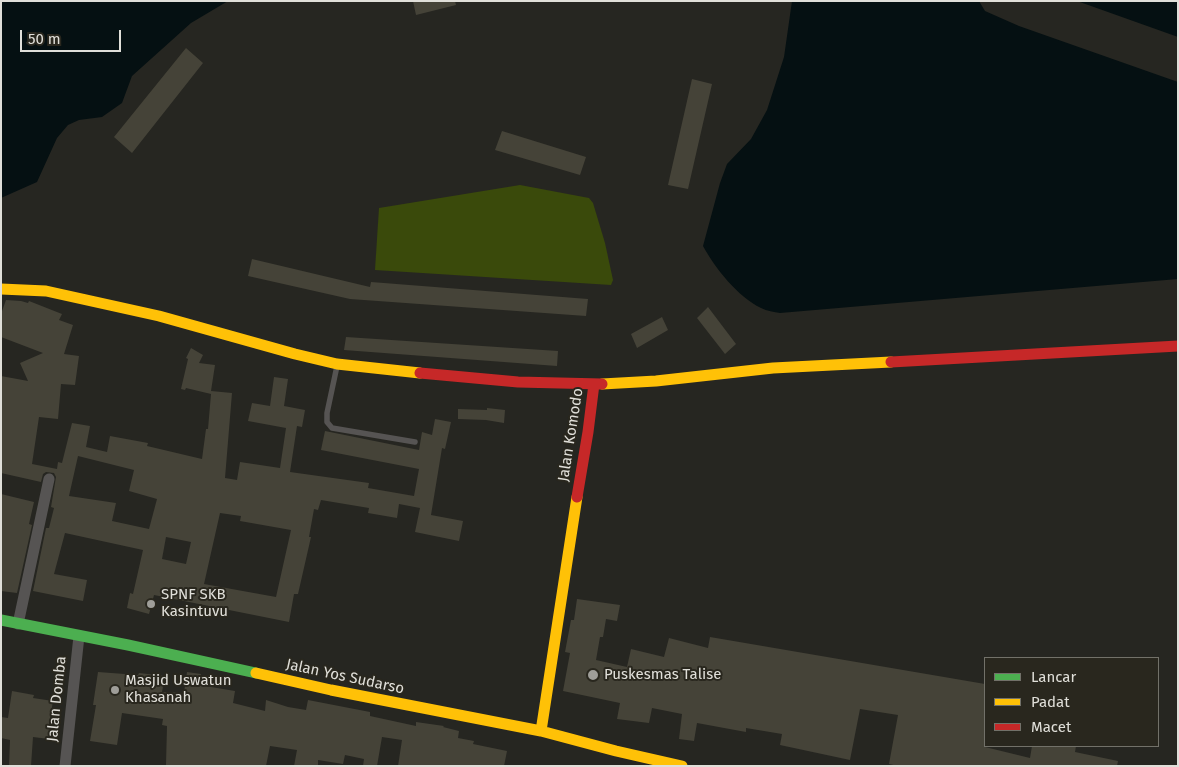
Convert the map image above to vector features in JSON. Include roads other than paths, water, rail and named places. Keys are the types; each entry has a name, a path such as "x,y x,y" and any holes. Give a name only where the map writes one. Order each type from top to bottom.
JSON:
{"main road":[{"name":"Jalan Komodo","path":"1,289 46,291 159,316 337,364 518,382 594,384 540,731"},
{"path":"594,384 656,381 783,368 1178,346"},
{"name":"Jalan Yos Sudarso","path":"1,620 332,690 540,731 616,752 682,766"}],"street":[{"path":"18,624 48,479"},
{"name":"Jalan Domba","path":"65,766 79,636"}],"lane":[{"path":"337,364 327,413 327,422 332,428 415,442"}],"place":[{"name":"SPNF SKB Kasintuvu","path":"151,604"},
{"name":"Puskesmas Talise","path":"593,675"},
{"name":"Masjid Uswatun Khasanah","path":"115,690"}]}
